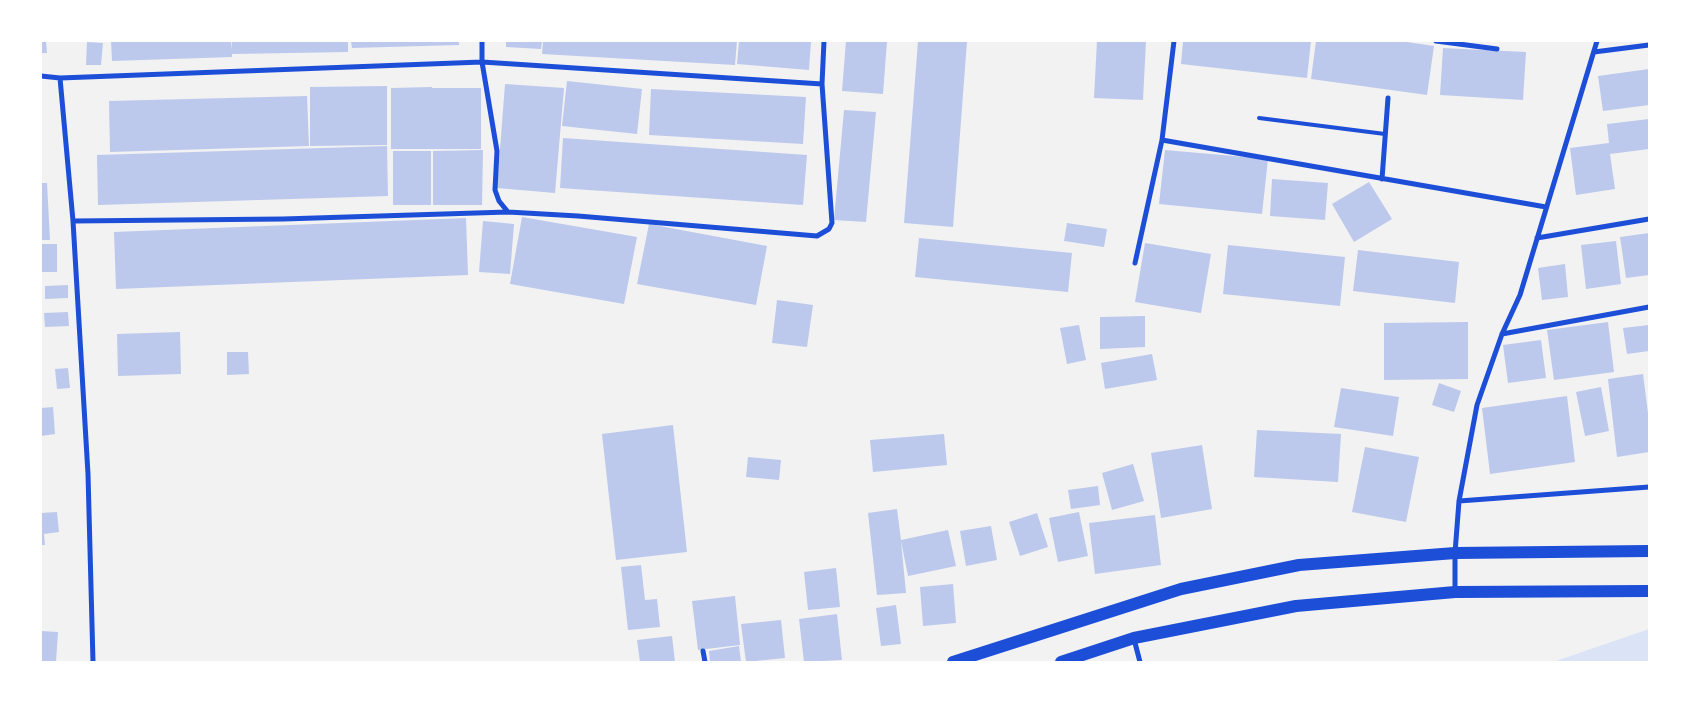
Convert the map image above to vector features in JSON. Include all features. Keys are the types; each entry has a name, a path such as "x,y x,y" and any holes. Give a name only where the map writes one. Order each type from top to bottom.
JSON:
{"main road":[{"path":"953,662 1181,589 1299,565 1455,553 1649,550"},
{"path":"1061,662 1134,638 1296,606 1455,592 1649,591"}],"street":[{"path":"482,41 482,62 497,151 495,190 499,201 508,212"},
{"path":"73,222 283,219 508,212 817,236 824,234 832,223 822,84 824,41"},
{"path":"1135,263 1162,140 1174,41"},
{"path":"1436,41 1497,49"},
{"path":"1455,592 1455,553 1459,501 1477,405 1502,334 1520,295 1597,41"},
{"path":"1594,52 1649,45"},
{"path":"41,76 60,78 482,62 822,84"},
{"path":"60,78 73,222 88,474 93,662"},
{"path":"1382,178 1388,98"},
{"path":"1162,140 1546,207"},
{"path":"1537,238 1649,219"},
{"path":"1502,334 1649,307"},
{"path":"1459,501 1649,487"},
{"path":"1134,638 1140,662"},
{"path":"703,651 705,662"}],"lane":[{"path":"1259,118 1385,134"}],"shaded area":[{"path":"1649,629 1649,662 1553,662"}],"building":[{"path":"41,41 46,41 47,53 41,53"},
{"path":"111,41 231,41 231,50 232,41 348,41 348,52 232,54 232,57 112,61"},
{"path":"351,41 459,41 459,45 352,48"},
{"path":"506,41 542,41 541,49 506,47"},
{"path":"543,41 737,41 735,65 542,54"},
{"path":"739,41 811,41 809,70 737,64"},
{"path":"846,41 887,41 883,94 842,91"},
{"path":"918,41 967,41 953,227 904,223"},
{"path":"1097,41 1146,41 1143,100 1094,98"},
{"path":"1183,41 1311,41 1307,78 1181,64"},
{"path":"1316,41 1400,41 1434,46 1427,95 1311,79"},
{"path":"87,42 103,43 101,65 86,65"},
{"path":"1443,48 1526,52 1523,100 1440,95"},
{"path":"1649,69 1649,105 1603,111 1598,76"},
{"path":"567,81 642,89 637,134 562,126"},
{"path":"505,84 564,88 555,193 497,188"},
{"path":"387,86 387,145 310,146 310,87"},
{"path":"391,88 481,88 481,149 391,149"},
{"path":"651,89 806,97 803,144 649,135"},
{"path":"307,96 309,146 110,152 109,101"},
{"path":"844,110 876,112 866,222 834,220"},
{"path":"1649,119 1649,149 1610,154 1615,189 1576,195 1570,148 1609,143 1607,124"},
{"path":"563,138 807,155 803,205 560,188"},
{"path":"387,146 388,196 98,205 97,155"},
{"path":"483,150 482,205 433,205 433,151"},
{"path":"1165,150 1268,159 1262,214 1159,204"},
{"path":"393,151 431,151 431,205 393,205"},
{"path":"1272,179 1328,183 1325,220 1270,216"},
{"path":"1369,182 1392,219 1354,242 1332,204"},
{"path":"41,183 47,183 50,240 41,240"},
{"path":"522,217 637,237 624,304 510,284"},
{"path":"466,218 468,275 116,289 114,232"},
{"path":"483,221 514,224 510,274 479,272"},
{"path":"1067,223 1107,229 1104,247 1064,241"},
{"path":"649,224 767,246 756,305 637,284"},
{"path":"1649,233 1649,275 1626,278 1620,237"},
{"path":"919,238 1072,253 1068,292 915,277"},
{"path":"1616,241 1621,284 1586,289 1581,245"},
{"path":"1145,243 1211,254 1201,313 1135,302"},
{"path":"41,244 57,244 57,272 41,272"},
{"path":"1228,245 1345,257 1340,306 1223,294"},
{"path":"1358,250 1459,262 1455,303 1353,291"},
{"path":"1565,264 1568,297 1542,300 1538,268"},
{"path":"68,285 68,298 45,299 45,286"},
{"path":"777,300 813,305 807,347 772,343"},
{"path":"68,312 69,326 45,327 44,313"},
{"path":"1145,316 1145,347 1100,349 1100,317"},
{"path":"1468,322 1468,379 1384,380 1384,323"},
{"path":"1608,322 1614,372 1554,380 1547,330"},
{"path":"1079,325 1086,360 1067,364 1060,328"},
{"path":"1649,325 1649,351 1627,354 1623,328"},
{"path":"180,332 181,374 118,376 117,334"},
{"path":"1541,340 1546,378 1508,383 1503,345"},
{"path":"227,352 248,352 249,374 227,375"},
{"path":"1152,354 1157,380 1105,389 1101,363"},
{"path":"68,368 70,388 57,389 55,369"},
{"path":"1643,374 1649,421 1649,452 1617,457 1608,379"},
{"path":"1439,383 1461,391 1454,412 1432,405"},
{"path":"1601,387 1609,431 1585,436 1576,392"},
{"path":"1341,388 1399,397 1393,436 1334,427"},
{"path":"1567,396 1575,462 1490,474 1482,408"},
{"path":"53,407 55,434 41,436 41,408"},
{"path":"673,425 687,552 616,560 602,434"},
{"path":"1257,430 1341,434 1338,482 1254,477"},
{"path":"944,434 947,465 873,472 870,440"},
{"path":"1202,445 1212,509 1161,518 1151,453"},
{"path":"1365,447 1419,457 1406,522 1352,512"},
{"path":"748,457 781,460 779,480 746,477"},
{"path":"1133,464 1144,501 1112,510 1102,473"},
{"path":"1098,486 1100,505 1071,509 1068,490"},
{"path":"897,509 901,540 948,530 956,566 908,576 901,541 906,593 877,595 868,513"},
{"path":"57,512 59,532 44,534 45,545 41,545 41,513"},
{"path":"1079,512 1088,556 1058,562 1049,518"},
{"path":"1037,513 1048,547 1020,556 1009,522"},
{"path":"1155,515 1161,565 1095,574 1089,523"},
{"path":"991,526 997,560 966,566 960,531"},
{"path":"641,565 645,600 657,599 660,627 628,630 621,567"},
{"path":"836,568 840,607 808,610 804,572"},
{"path":"953,584 956,623 923,626 920,587"},
{"path":"735,596 740,645 698,650 692,601"},
{"path":"896,605 901,644 881,646 876,608"},
{"path":"837,614 842,660 804,662 799,619"},
{"path":"781,620 785,658 746,662 741,624"},
{"path":"41,631 58,632 56,662 41,662"},
{"path":"672,636 675,662 640,662 637,640"},
{"path":"739,646 741,662 710,662 709,651"}]}
